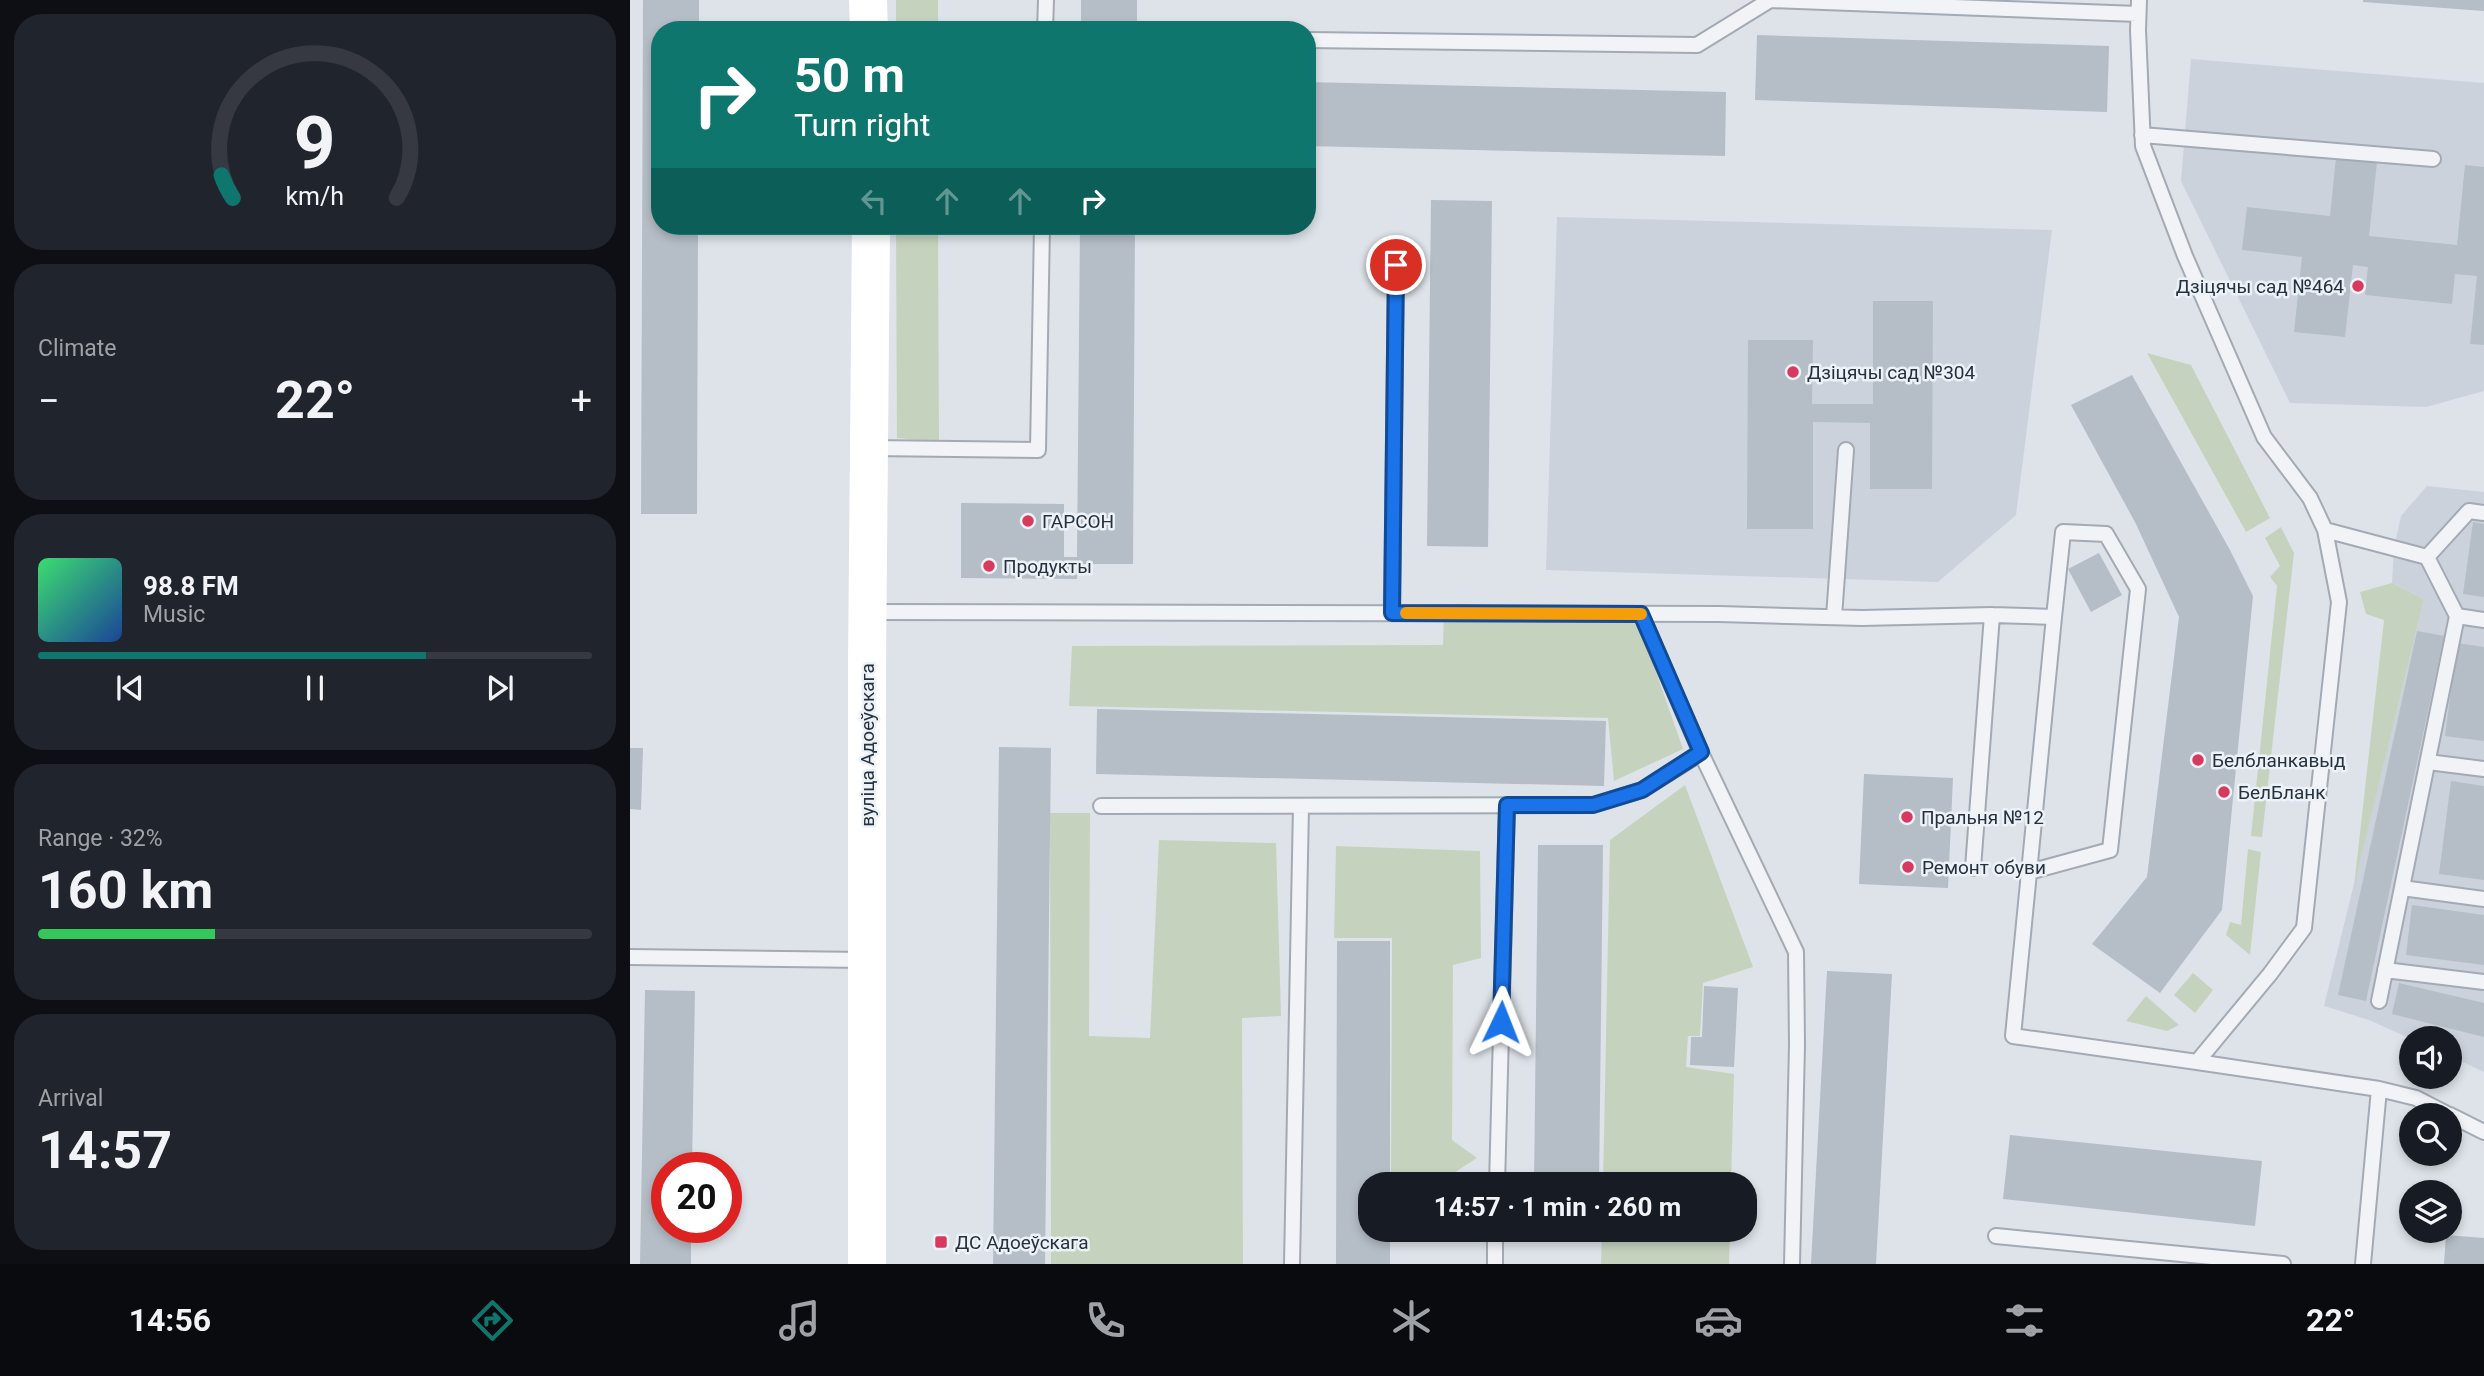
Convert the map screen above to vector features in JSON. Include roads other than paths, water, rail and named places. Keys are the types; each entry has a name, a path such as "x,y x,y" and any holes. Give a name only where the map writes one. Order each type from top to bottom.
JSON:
{"main road":[{"path":"868,0 869,21"},
{"name":"вуліца Адоеўскага","path":"867,1264 870,235"}],"lane":[{"path":"1045,21 1046,0"},
{"path":"1316,40 1697,45 1770,0 2138,7 2143,146 2185,256 2264,437 2310,498 2325,530 2339,602 2304,928 2270,974 2197,1062"},
{"path":"2143,135 2433,159"},
{"path":"870,447 1038,450 1042,235"},
{"path":"1392,613 1396,265"},
{"path":"1834,617 1846,450"},
{"path":"2427,556 2469,511 2484,513"},
{"path":"2325,530 2427,556 2458,617 2379,1001"},
{"path":"2029,872 2110,850 2138,589 2106,534 2063,532 2054,617 2029,872 2013,1036 2379,1088 2426,1103"},
{"path":"868,612 2054,617"},
{"path":"1641,614 1701,752 1796,952 1797,1045 1792,1264"},
{"path":"1973,868 1992,615"},
{"path":"2458,617 2484,620"},
{"path":"1101,806 1593,805 1642,790 1701,752"},
{"path":"2428,762 2484,769"},
{"path":"1497,1172 1507,805"},
{"path":"1292,1264 1301,806"},
{"path":"2402,888 2484,900"},
{"path":"630,957 868,960"},
{"path":"2385,970 2484,982"},
{"path":"2363,1264 2379,1088"},
{"path":"2462,1121 2484,1132"},
{"path":"1996,1236 2283,1264"},
{"path":"1494,1264 1495,1242"}],"place":[{"name":"Дзіцячы сад №464","path":"2358,286"},
{"name":"Дзіцячы сад №304","path":"1793,372"},
{"name":"ГАРСОН","path":"1028,521"},
{"name":"Продукты","path":"989,566"},
{"name":"Белбланкавыд","path":"2198,760"},
{"name":"БелБланк","path":"2224,792"},
{"name":"Пральня №12","path":"1907,817"},
{"name":"Ремонт обуви","path":"1908,867"},
{"name":"ДС Адоеўскага","path":"941,1242"}]}
